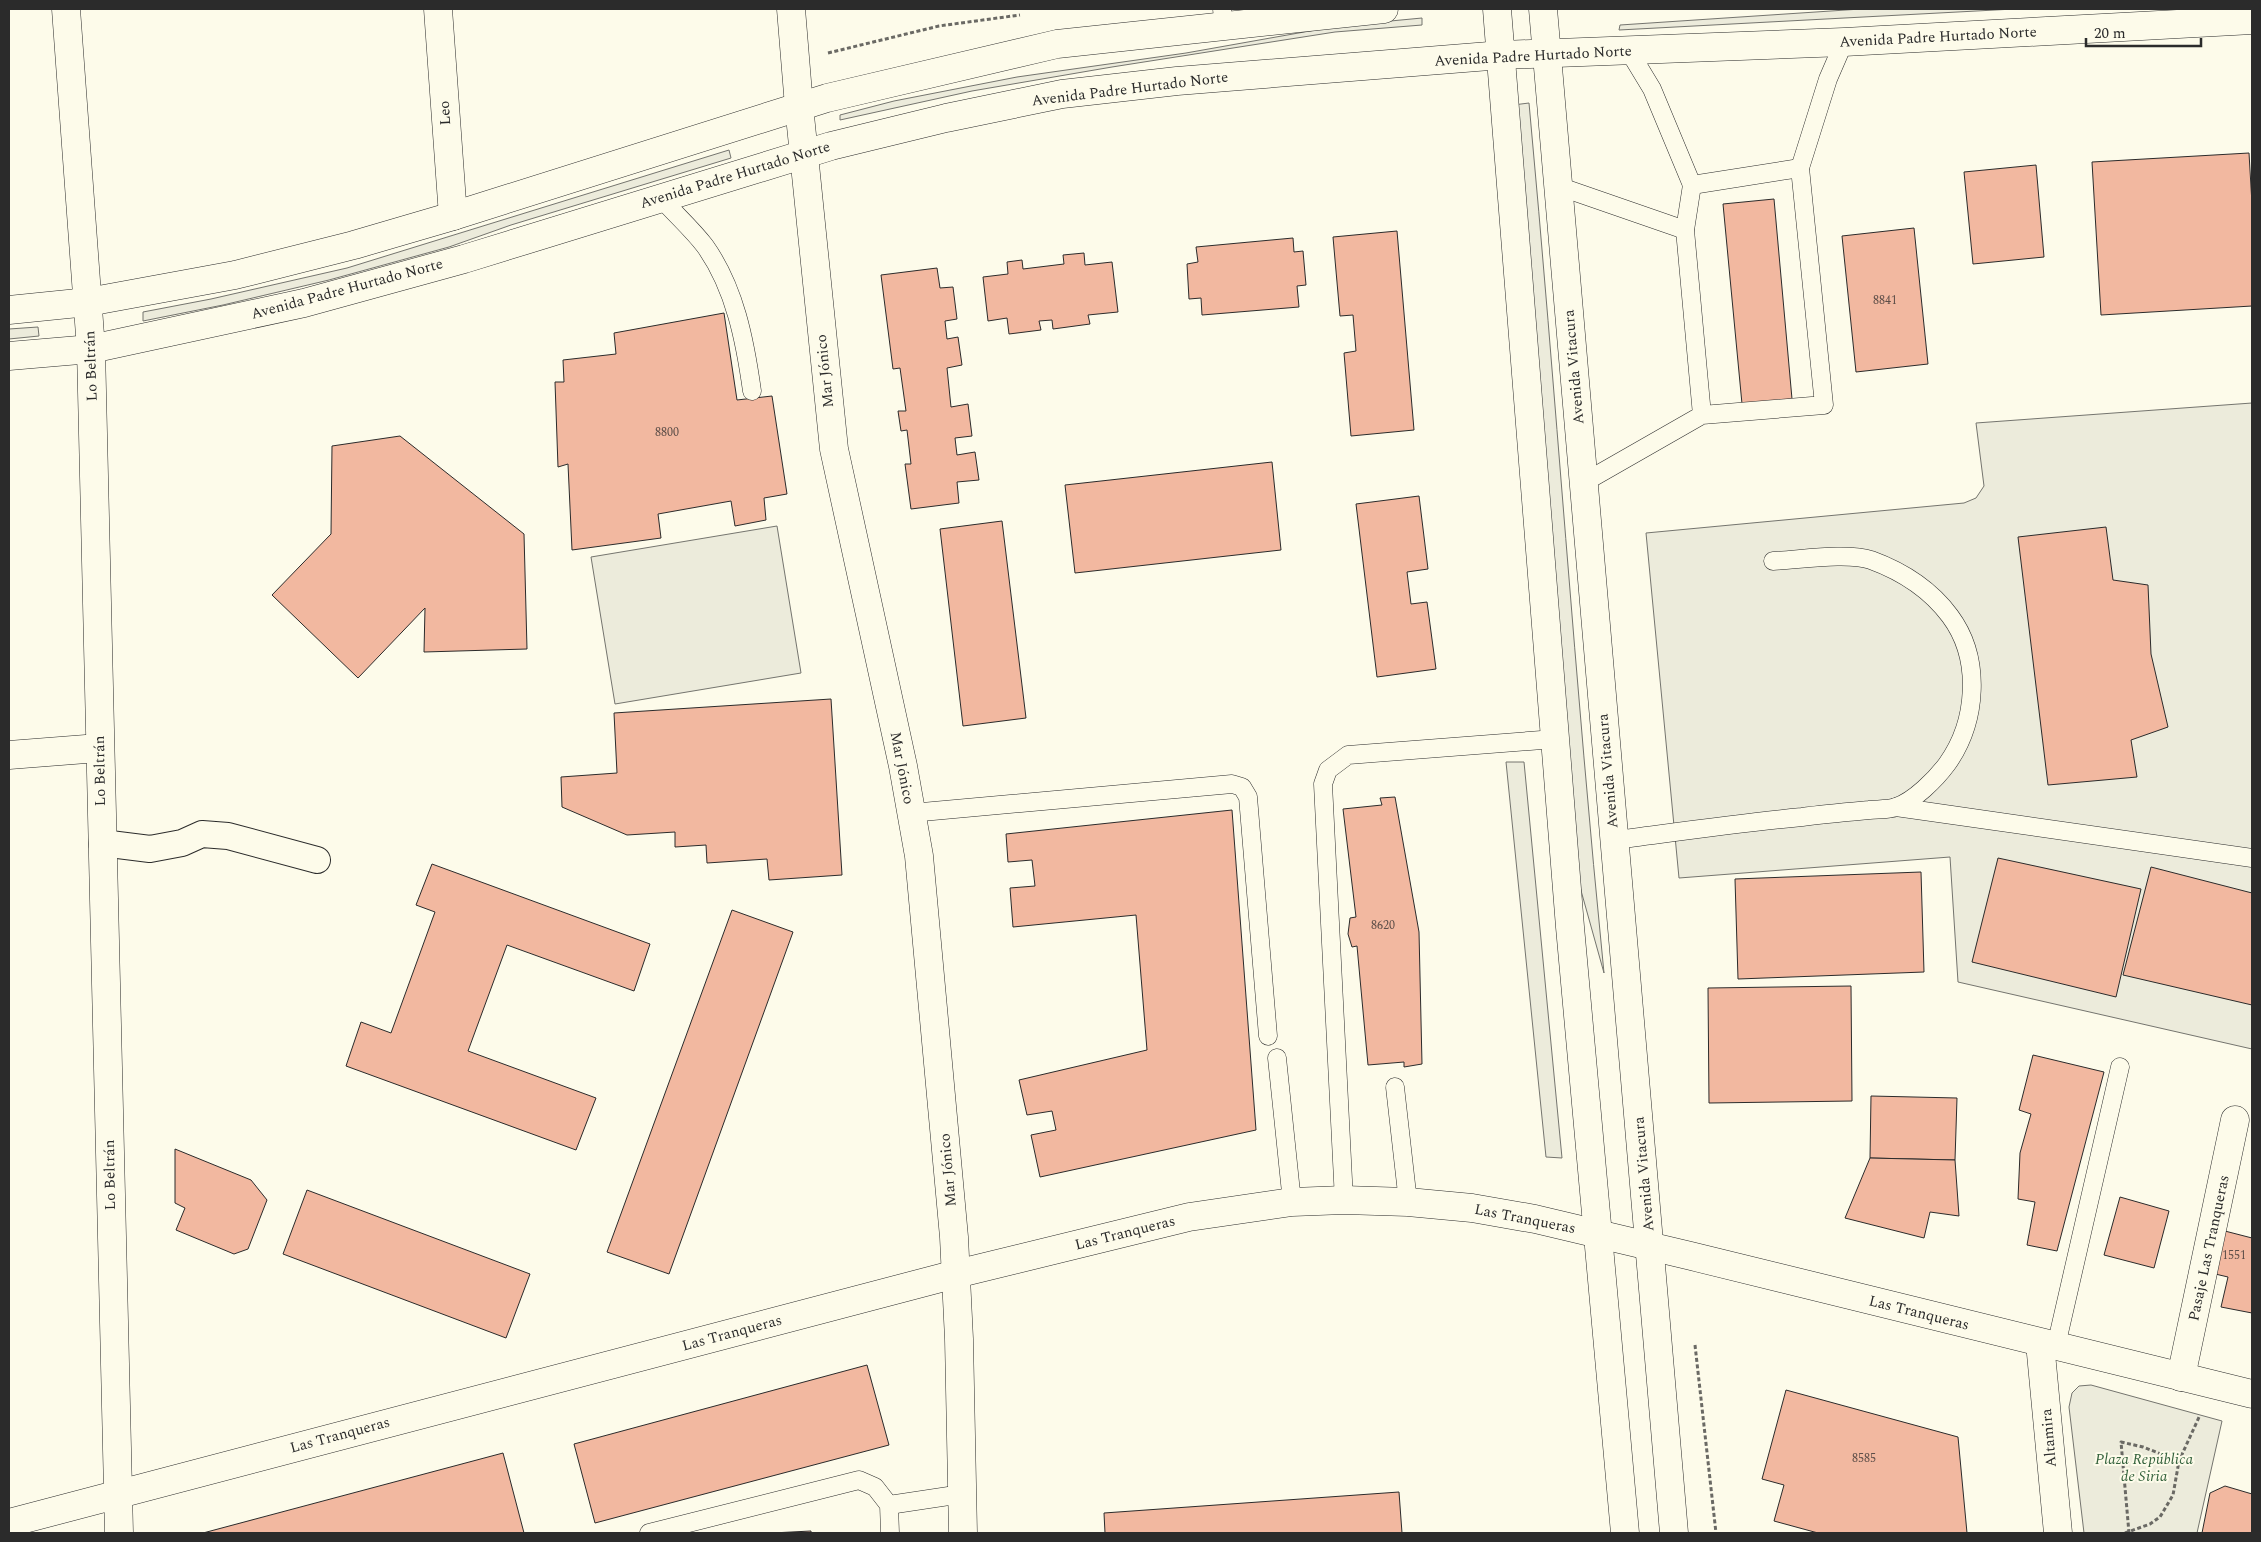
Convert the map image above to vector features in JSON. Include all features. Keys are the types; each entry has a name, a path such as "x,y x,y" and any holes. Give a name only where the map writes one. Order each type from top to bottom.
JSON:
{"main road":[{"name":"Lo Beltrán","path":"66,9 91,349 119,1533"},
{"name":"Leo","path":"438,9 453,216"},
{"name":"Mar Jónico","path":"791,9 803,155 834,449 920,856 956,1274 963,1533"},
{"path":"9,310 88,302 235,275 354,245 453,216 799,106 1057,44 1223,18 1384,9"},
{"path":"1497,9 1556,739 1625,1533"},
{"name":"Avenida Vitacura","path":"1543,9 1674,1533"},
{"name":"Avenida Padre Hurtado Norte","path":"9,356 91,349 304,303 464,259 831,146 946,118 1062,94 1177,81 1502,55 1844,42 2252,20"},
{"path":"9,755 99,748"},
{"name":"Pasaje Las Tranqueras","path":"2181,1377 2235,1120"},
{"name":"Las Tranqueras","path":"9,1523 956,1274 1189,1217 1292,1202 1344,1200 1408,1202 1472,1208 1598,1234 2252,1394"},
{"name":"Altamira","path":"2048,1345 2058,1533"}],"street":[{"path":"102,843 150,850 182,843 202,834 228,836 317,860"}],"lane":[{"path":"1583,483 1702,415 1824,405 1800,168 1828,79 1844,42"},
{"path":"1629,51 1652,88 1692,185 1685,230 1702,415"},
{"path":"1692,185 1800,168"},
{"path":"1558,186 1685,230"},
{"path":"661,198 705,246 727,287 745,340 752,391"},
{"path":"1773,561 1846,557 1868,559 1897,571 1930,593 1951,617 1964,644 1971,673 1972,701 1968,725 1956,752 1939,776 1919,793 1896,807"},
{"path":"1344,1200 1323,784 1328,770 1348,755 1556,739"},
{"path":"911,813 1232,784 1242,787 1248,797 1268,1036"},
{"path":"1614,840 1896,807 2252,858"},
{"path":"1277,1058 1292,1202"},
{"path":"2048,1345 2120,1067"},
{"path":"1395,1087 1408,1202"},
{"path":"649,1533 859,1480 875,1488 890,1505 890,1533"},
{"path":"890,1505 962,1494"}],"path":[{"path":"824,53 939,26 1022,15"},
{"path":"1694,1340 1716,1533"},
{"path":"2125,1533 2129,1533 2160,1517 2172,1495 2179,1461 2213,1385"},
{"path":"2129,1533 2121,1442 2143,1447 2179,1461"}],"green space":[{"path":"1861,9 2014,9 1619,30 1620,25"},
{"path":"1422,18 1422,25 1335,32 1112,67 972,91 840,120 840,115 894,101 1017,77 1186,53 1338,26"},
{"path":"1529,103 1604,973 1575,869 1513,105"},
{"path":"729,150 731,158 511,225 449,247 329,280 223,305 143,321 143,312 211,299 347,268"},
{"path":"38,327 39,336 9,339 9,329"},
{"path":"2252,403 2252,1049 1958,982 1950,857 1679,878 1646,533 1964,503 1976,498 1984,486 1976,423"},
{"path":"777,526 801,673 615,704 591,557"},
{"path":"1506,762 1524,762 1562,1158 1546,1157"},
{"name":"Plaza República de Siria","path":"2091,1385 2222,1421 2197,1533 2084,1533 2069,1407 2072,1393 2079,1386"}],"building":[{"path":"2249,153 2252,204 2252,306 2101,315 2092,162"},
{"path":"2036,165 2044,257 1973,264 1964,172"},
{"path":"1774,199 1792,399 1742,404 1723,204"},
{"path":"1914,228 1928,364 1856,372 1842,236"},
{"path":"1397,231 1414,430 1351,436 1344,353 1356,351 1353,315 1340,316 1333,237"},
{"path":"1293,238 1294,252 1303,251 1306,285 1297,286 1299,307 1202,315 1201,298 1189,299 1187,264 1198,262 1196,247"},
{"path":"1084,253 1085,265 1112,262 1118,312 1088,315 1090,324 1053,329 1052,320 1039,321 1041,330 1009,334 1007,318 988,321 983,277 1008,274 1007,262 1022,260 1023,269 1064,264 1063,255"},
{"path":"937,268 940,288 953,287 957,319 945,321 947,339 958,337 962,365 947,368 951,407 968,404 972,436 955,438 957,455 975,452 979,480 957,482 959,503 911,509 905,464 911,464 907,430 901,431 898,411 906,411 900,368 893,369 881,275"},
{"path":"724,313 737,400 772,396 787,494 764,498 766,520 735,526 731,501 658,514 661,538 572,550 568,464 558,467 555,382 564,382 563,360 616,354 614,333"},
{"path":"400,436 524,534 527,649 424,652 425,608 358,678 272,595 331,534 332,446"},
{"path":"1272,462 1281,550 1075,573 1065,485"},
{"path":"1419,496 1428,569 1407,572 1411,604 1427,602 1436,669 1377,677 1356,504"},
{"path":"1002,521 1026,718 963,726 940,529"},
{"path":"2106,527 2113,580 2148,585 2151,654 2168,727 2131,740 2137,777 2048,785 2018,537"},
{"path":"831,699 842,875 769,880 767,859 707,863 706,845 675,847 675,832 627,835 562,807 561,777 617,773 614,713"},
{"path":"1395,797 1419,932 1422,1064 1404,1067 1404,1062 1368,1065 1357,946 1352,947 1348,934 1350,918 1356,917 1343,809 1382,805 1380,798"},
{"path":"1232,810 1256,1130 1040,1177 1031,1135 1056,1130 1052,1111 1027,1115 1019,1080 1147,1050 1136,915 1013,927 1010,888 1035,886 1032,860 1008,862 1006,834"},
{"path":"1998,858 2141,889 2116,997 1972,962"},
{"path":"432,864 650,944 634,991 507,945 468,1051 596,1098 576,1150 346,1066 361,1022 391,1033 435,912 416,905"},
{"path":"2151,867 2252,893 2252,1005 2123,975"},
{"path":"1921,872 1924,972 1738,979 1735,879"},
{"path":"732,910 793,932 669,1274 607,1252"},
{"path":"1851,986 1852,1101 1709,1103 1708,988"},
{"path":"2033,1055 2104,1072 2057,1251 2027,1245 2035,1202 2018,1199 2020,1153 2031,1114 2019,1110"},
{"path":"1871,1096 1957,1098 1955,1160 1870,1158"},
{"path":"175,1149 251,1180 267,1200 248,1249 234,1254 176,1230 185,1208 175,1203"},
{"path":"1870,1158 1955,1160 1959,1216 1930,1212 1924,1238 1845,1218"},
{"path":"307,1190 530,1274 506,1338 283,1254"},
{"path":"2120,1197 2169,1211 2154,1268 2104,1255"},
{"path":"2221,1230 2252,1238 2252,1313 2221,1307 2228,1277 2211,1273"},
{"path":"867,1365 889,1445 595,1523 574,1444"},
{"path":"1786,1390 1958,1437 1967,1533 1818,1533 1774,1521 1784,1485 1762,1479"},
{"path":"503,1453 524,1533 203,1533"},
{"path":"2225,1486 2252,1494 2252,1533 2202,1533 2210,1493"},
{"path":"1399,1492 1402,1533 1105,1533 1104,1513"},
{"path":"811,1531 811,1533 772,1533"}]}
